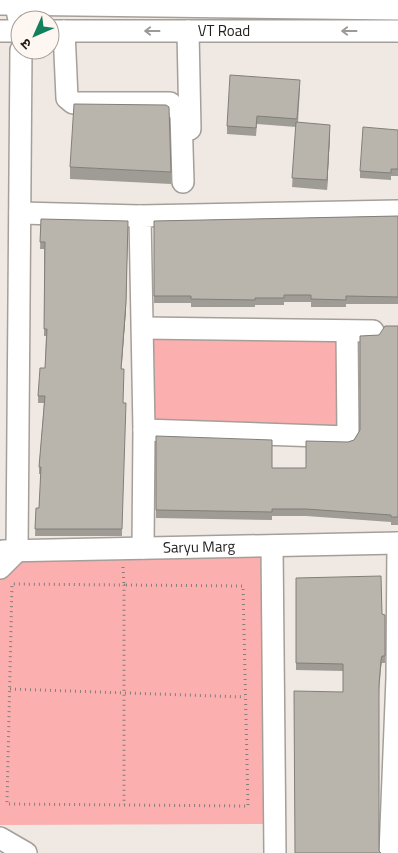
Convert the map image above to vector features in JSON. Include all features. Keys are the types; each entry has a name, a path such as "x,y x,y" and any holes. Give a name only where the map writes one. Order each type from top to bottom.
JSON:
{"street":[{"name":"VT Road","path":"10,3 161,3 398,9"},
{"name":"VT Road","path":"60,31 398,31"},
{"path":"188,31 191,214"},
{"path":"60,51 67,98 73,104 170,102 181,113 183,182"},
{"path":"0,568 8,551 20,213 21,60"},
{"path":"20,213 140,216 398,210"},
{"path":"140,216 144,430 143,548"},
{"path":"143,328 373,331"},
{"path":"144,430 348,437 347,330"},
{"path":"390,853 395,799 398,543"},
{"name":"Saryu Marg","path":"8,551 398,543"},
{"path":"272,546 275,853"},
{"path":"0,838 26,853"}],"path":[{"path":"121,549 124,585 124,805"},
{"path":"12,584 243,586 248,806 7,804 10,689 12,584"},
{"path":"10,689 245,697"}],"shaded area":[{"path":"143,328 373,331 348,437 144,430"},
{"path":"272,546 274,824 0,825 0,568 17,551"}],"building":[{"path":"230,75 300,80 297,119 257,116 256,128 227,126"},
{"path":"74,104 166,105 169,107 171,172 70,167"},
{"path":"296,122 330,125 327,180 292,178"},
{"path":"363,127 398,130 398,169 391,169 391,173 360,171"},
{"path":"398,216 398,297 346,296 346,300 311,299 311,295 284,295 284,298 255,298 255,300 191,299 191,296 154,296 154,221"},
{"path":"41,219 128,221 126,302 121,369 124,369 123,403 126,403 122,529 35,529 36,508 39,508 41,467 39,467 45,396 38,396 40,368 45,368 47,329 44,329 45,242 40,242"},
{"path":"385,326 398,326 398,517 306,509 272,509 272,512 156,510 156,436 272,440 272,468 306,468 306,441 348,442 354,440 360,430 360,336 379,335"},
{"path":"381,576 382,614 385,615 385,656 382,656 381,660 379,685 379,851 381,853 295,853 294,691 343,692 343,664 296,663 296,578"}]}
